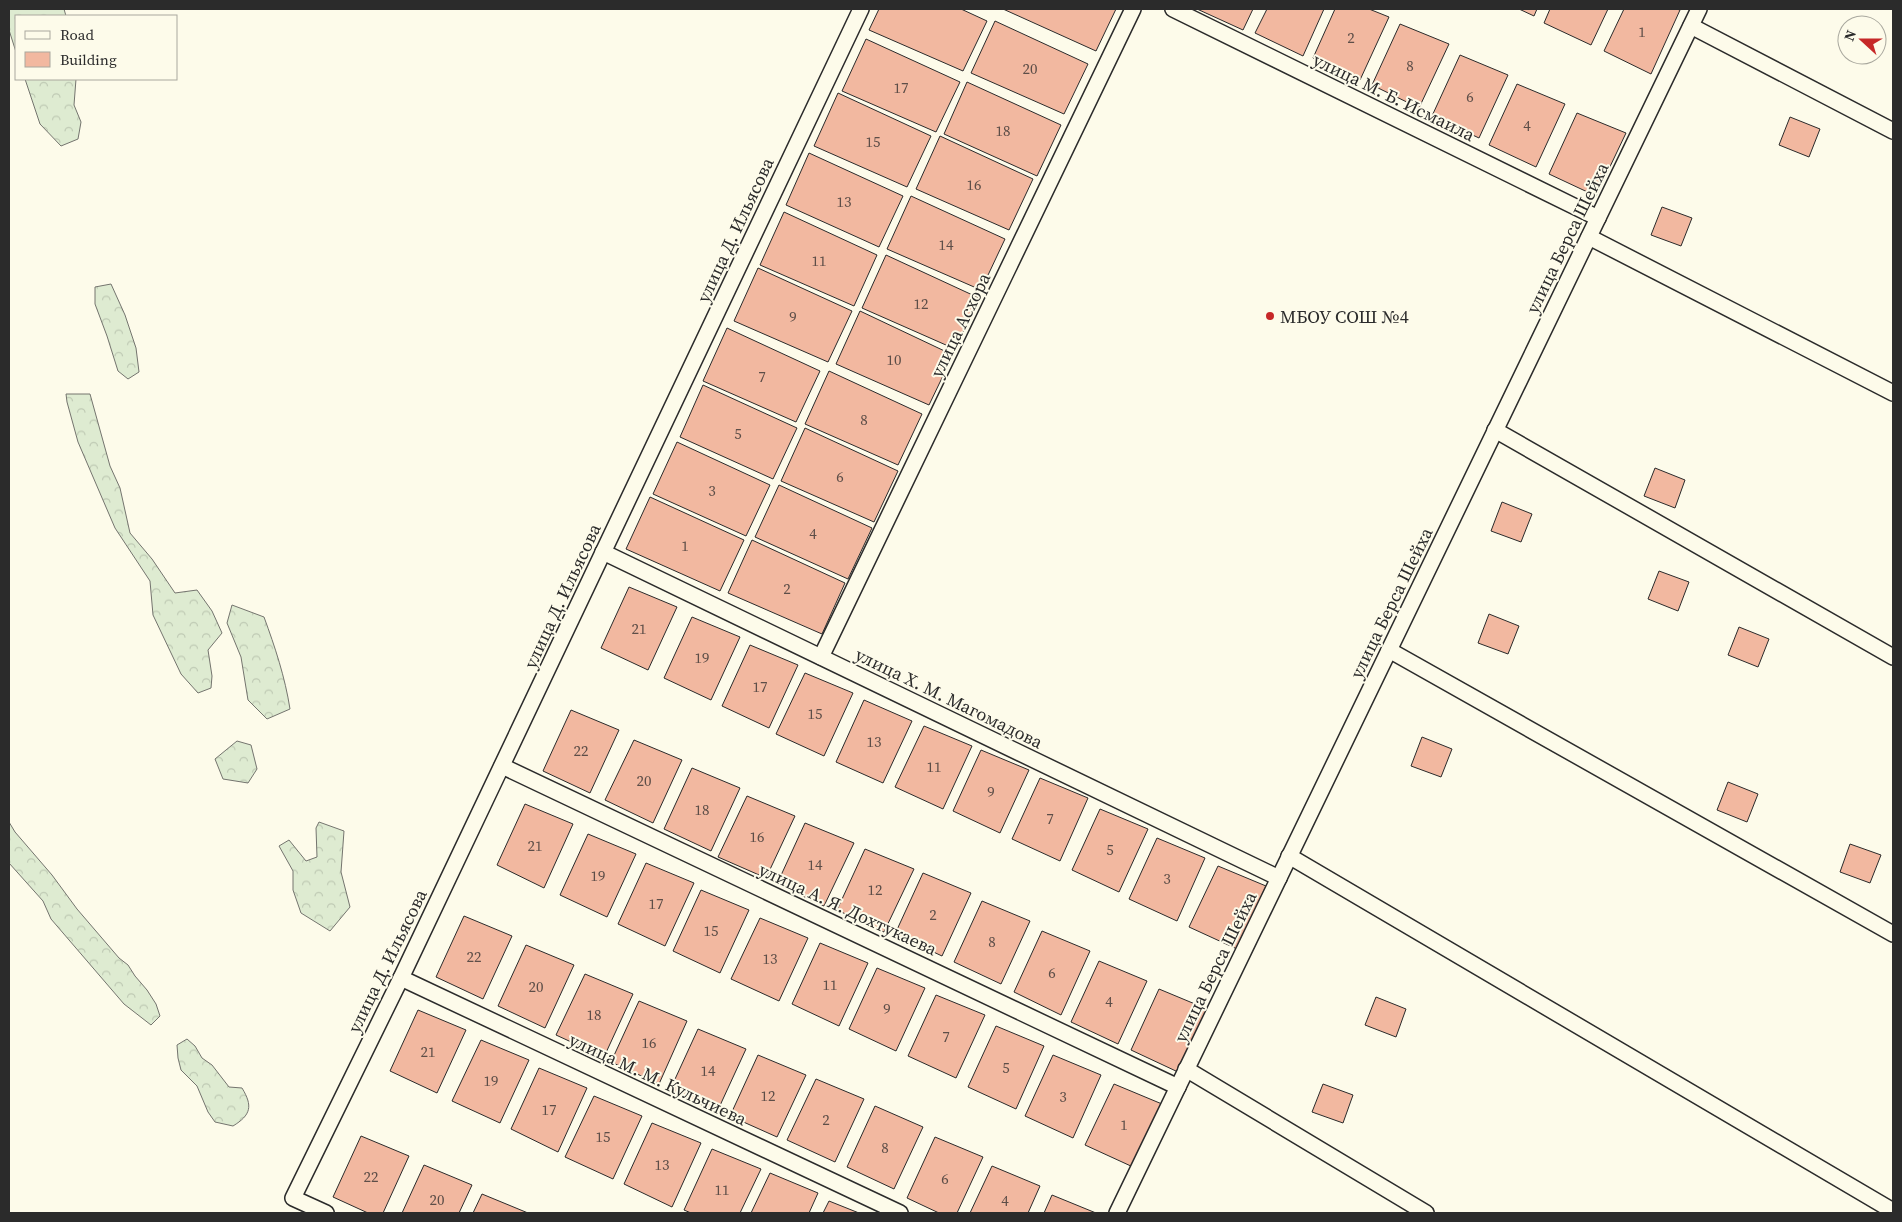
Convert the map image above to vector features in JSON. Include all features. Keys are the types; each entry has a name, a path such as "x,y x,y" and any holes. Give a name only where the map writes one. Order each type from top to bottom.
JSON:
{"street":[{"name":"улица Д. Ильясова","path":"326,1213 293,1198 502,766 861,9"},
{"name":"улица Асхора","path":"821,657 1133,9"},
{"name":"улица М. Б. Исмаила","path":"1174,9 1598,218"},
{"name":"улица Берса Шейха","path":"1117,1213 1699,9"},
{"path":"1691,26 1893,131"},
{"path":"1589,237 1893,393"},
{"path":"1495,430 1893,657"},
{"name":"улица Х. М. Магомадова","path":"603,552 1279,878"},
{"path":"1389,650 1893,934"},
{"name":"улица А. Я. Дохтукаева","path":"502,766 1178,1087"},
{"path":"1289,856 1893,1211"},
{"name":"улица М. М. Кульчиева","path":"400,978 900,1213"},
{"path":"1186,1069 1426,1213"}],"green space":[{"path":"9,9 64,9 66,15 15,15 15,49 9,30"},
{"path":"25,80 76,80 74,105 81,122 78,139 61,146 40,124"},
{"path":"111,284 125,315 136,348 139,372 128,379 118,371 95,304 95,287"},
{"path":"66,394 90,394 110,466 120,488 130,533 152,559 175,593 197,590 212,611 222,633 208,650 212,676 211,688 198,693 181,674 153,615 150,581 115,528 78,442"},
{"path":"232,605 264,617 279,662 290,709 267,719 248,700 241,657 227,623"},
{"path":"237,741 251,745 257,769 248,783 223,779 215,759"},
{"path":"9,822 77,909 119,958 128,965 147,990 156,1004 160,1016 151,1025 124,1004 51,919 43,901 9,863"},
{"path":"319,822 344,831 341,872 350,907 330,931 301,913 293,890 293,871 279,846 289,840 306,861 317,857 316,828"},
{"path":"187,1039 195,1046 202,1058 212,1065 229,1087 242,1088 246,1094 249,1105 247,1114 233,1126 215,1122 208,1112 197,1086 181,1070 177,1045"}],"building":[{"path":"879,9 961,9 987,21 963,71 869,30"},
{"path":"1003,9 1116,9 1096,51"},
{"path":"1197,9 1253,9 1243,30"},
{"path":"1267,9 1324,9 1303,56 1255,33"},
{"path":"1335,9 1369,9 1389,17 1360,80 1313,58"},
{"path":"1519,9 1537,9 1534,16"},
{"path":"1550,9 1608,9 1591,45 1544,23"},
{"path":"1624,9 1680,10 1651,74 1604,51"},
{"path":"995,21 1088,64 1064,114 971,73"},
{"path":"1400,24 1449,44 1419,108 1372,85"},
{"path":"866,39 960,82 936,132 842,91"},
{"path":"1460,55 1508,75 1479,138 1432,116"},
{"path":"967,82 1061,125 1037,176 944,134"},
{"path":"1517,84 1565,104 1536,167 1489,145"},
{"path":"838,93 931,136 907,187 814,146"},
{"path":"1577,113 1626,133 1596,196 1549,174"},
{"path":"1790,117 1820,129 1809,157 1779,145"},
{"path":"940,136 1033,179 1009,230 916,189"},
{"path":"809,153 903,196 879,247 786,205"},
{"path":"911,196 1005,239 981,290 887,249"},
{"path":"1662,207 1692,218 1681,246 1651,235"},
{"path":"784,212 877,255 854,306 760,265"},
{"path":"886,255 979,298 955,349 862,308"},
{"path":"758,268 852,311 828,362 734,321"},
{"path":"860,311 953,355 929,405 836,364"},
{"path":"727,328 820,371 796,422 703,381"},
{"path":"829,371 922,414 898,465 805,424"},
{"path":"703,385 797,428 773,479 680,437"},
{"path":"805,428 898,471 874,522 781,481"},
{"path":"677,442 770,485 746,536 653,494"},
{"path":"1655,468 1685,480 1675,508 1644,496"},
{"path":"779,485 872,528 848,579 755,537"},
{"path":"650,497 744,540 720,591 626,549"},
{"path":"1502,502 1532,514 1521,542 1491,531"},
{"path":"752,540 845,583 822,634 728,593"},
{"path":"1659,571 1689,582 1678,611 1648,599"},
{"path":"629,587 677,607 648,670 601,648"},
{"path":"1489,614 1519,626 1508,654 1478,643"},
{"path":"692,617 740,637 711,700 664,678"},
{"path":"1739,627 1769,639 1758,667 1728,655"},
{"path":"750,645 798,665 769,728 722,706"},
{"path":"805,673 853,693 824,756 776,734"},
{"path":"864,700 912,721 883,783 836,762"},
{"path":"571,710 619,730 590,793 543,771"},
{"path":"924,726 972,746 943,809 895,787"},
{"path":"1422,737 1452,749 1441,777 1411,766"},
{"path":"634,740 682,760 653,823 605,800"},
{"path":"981,750 1029,770 1000,833 953,811"},
{"path":"692,768 740,788 711,851 664,829"},
{"path":"1040,778 1088,798 1060,861 1012,839"},
{"path":"1728,782 1758,794 1747,822 1717,810"},
{"path":"747,796 795,816 766,878 718,857"},
{"path":"525,804 573,824 544,888 497,865"},
{"path":"1100,809 1148,829 1119,892 1072,870"},
{"path":"805,823 854,843 824,906 777,884"},
{"path":"588,834 636,854 607,917 560,895"},
{"path":"1157,838 1205,858 1177,921 1129,899"},
{"path":"1850,844 1881,855 1870,883 1840,872"},
{"path":"865,849 914,869 884,932 837,910"},
{"path":"646,863 694,883 665,946 618,924"},
{"path":"1218,866 1266,886 1237,949 1189,927"},
{"path":"923,873 971,893 942,956 895,934"},
{"path":"701,890 749,910 720,973 673,951"},
{"path":"982,901 1030,921 1001,984 954,962"},
{"path":"464,916 512,936 483,999 436,977"},
{"path":"760,918 808,938 779,1001 731,979"},
{"path":"1042,931 1090,951 1061,1015 1014,992"},
{"path":"820,943 868,963 839,1026 792,1004"},
{"path":"526,945 574,965 545,1028 498,1006"},
{"path":"1099,961 1147,981 1118,1044 1071,1022"},
{"path":"877,968 925,988 896,1051 849,1029"},
{"path":"585,974 633,994 604,1057 556,1035"},
{"path":"1159,989 1207,1009 1178,1072 1131,1050"},
{"path":"936,995 985,1015 956,1078 908,1056"},
{"path":"1376,997 1406,1009 1396,1037 1365,1025"},
{"path":"639,1001 687,1021 659,1084 611,1062"},
{"path":"418,1010 466,1030 437,1093 390,1071"},
{"path":"996,1026 1044,1046 1016,1109 968,1087"},
{"path":"698,1029 746,1049 717,1112 670,1090"},
{"path":"481,1040 529,1060 500,1123 452,1101"},
{"path":"758,1055 806,1075 777,1137 730,1116"},
{"path":"1053,1055 1101,1075 1073,1138 1025,1116"},
{"path":"539,1068 587,1088 558,1152 511,1129"},
{"path":"816,1079 864,1099 835,1162 787,1140"},
{"path":"1114,1084 1162,1104 1133,1167 1085,1145"},
{"path":"1323,1084 1353,1095 1343,1123 1312,1112"},
{"path":"594,1096 642,1116 613,1179 565,1157"},
{"path":"875,1106 923,1127 894,1189 847,1167"},
{"path":"652,1123 701,1143 672,1207 624,1184"},
{"path":"361,1136 409,1156 383,1213 368,1213 333,1197"},
{"path":"935,1137 983,1157 957,1213 939,1213 907,1198"},
{"path":"712,1149 761,1169 740,1213 691,1213 684,1210"},
{"path":"424,1165 472,1185 459,1213 402,1213"},
{"path":"992,1166 1040,1186 1028,1213 970,1213"},
{"path":"770,1173 818,1193 809,1213 751,1213"},
{"path":"482,1194 528,1213 473,1213"},
{"path":"1052,1195 1096,1213 1044,1213"},
{"path":"829,1201 859,1213 823,1213"}],"place":[{"name":"МБОУ СОШ №4","path":"1270,316"}]}
